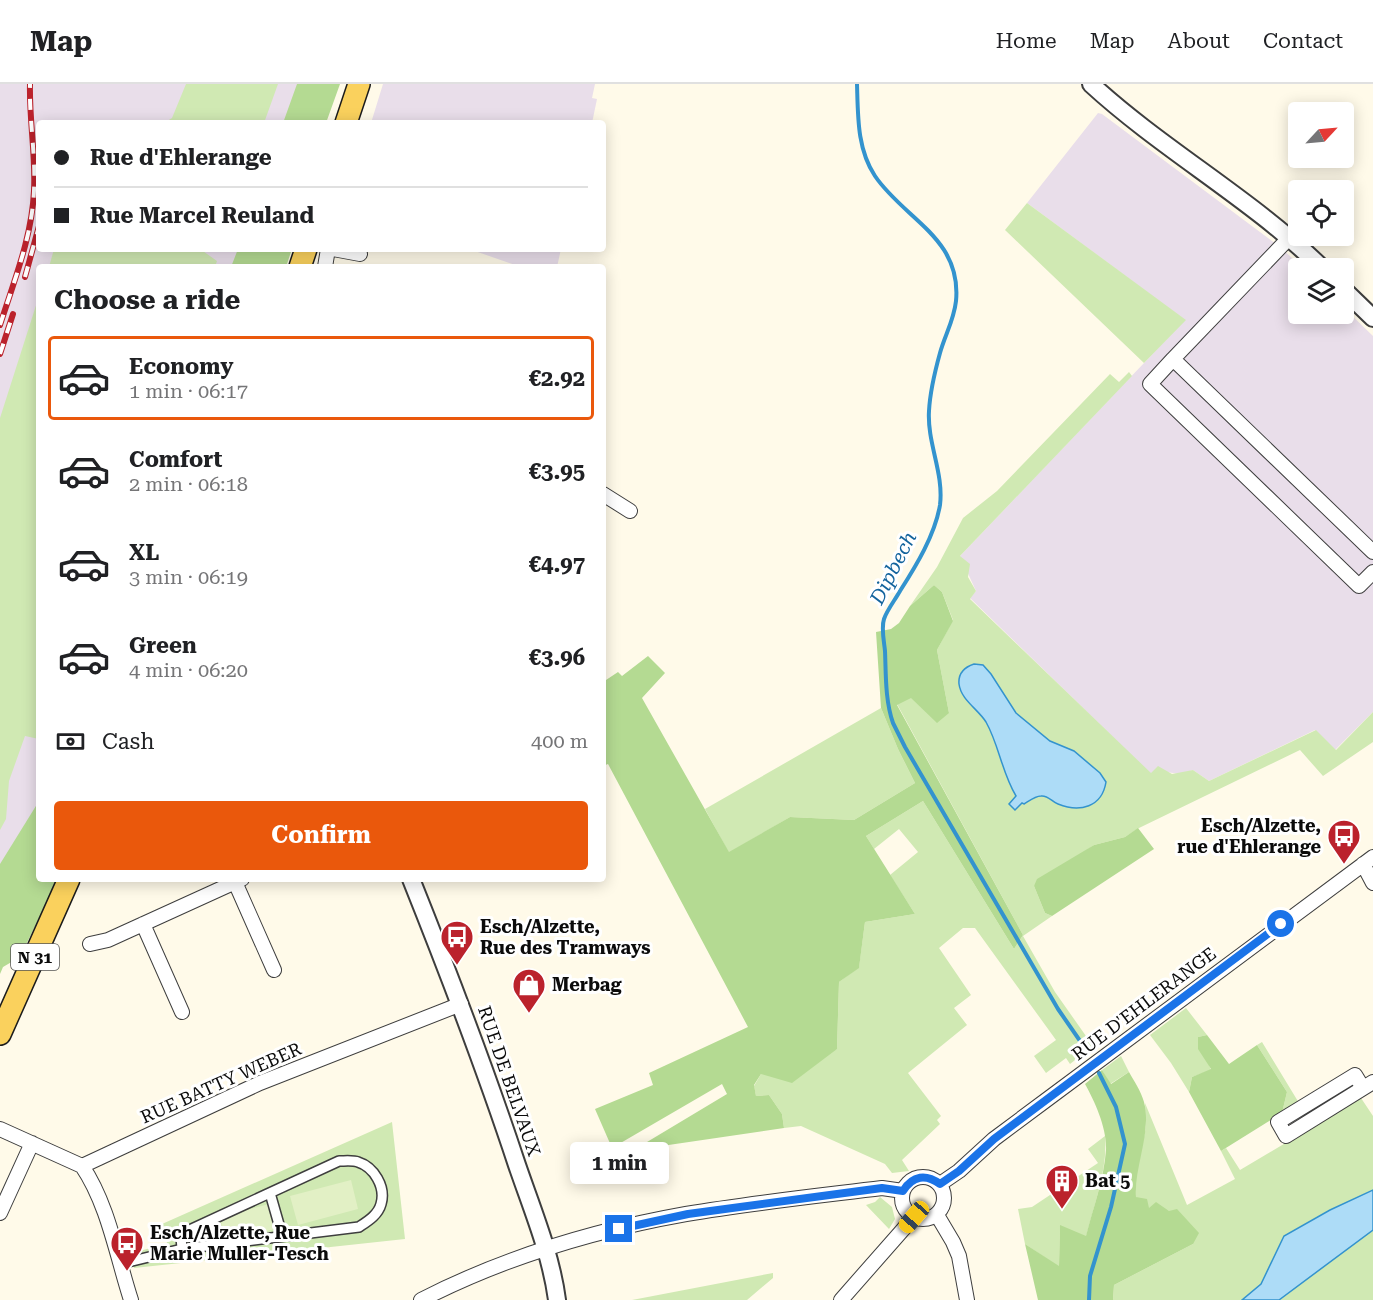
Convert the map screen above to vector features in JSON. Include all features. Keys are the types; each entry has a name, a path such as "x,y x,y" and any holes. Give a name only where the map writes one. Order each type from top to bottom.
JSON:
{"main road":[{"path":"347,120 359,84"},
{"name":"N 31","path":"0,1034 68,882"}],"street":[{"path":"1091,84 1132,120 1288,236"},
{"path":"1288,239 1150,384 1359,586 1373,572"},
{"path":"1299,246 1312,258"},
{"path":"349,252 360,254"},
{"path":"1354,300 1373,318"},
{"path":"1173,359 1373,552"},
{"path":"606,496 630,511"},
{"path":"1368,861 1373,883"},
{"name":"RUE D'EHLERANGE","path":"940,1184 1056,1092 1368,861"},
{"path":"90,944 108,940 235,882"},
{"path":"240,882 274,970"},
{"name":"RUE DE BELVAUX","path":"412,882 461,1004 546,1250 557,1300"},
{"path":"143,924 182,1012"},
{"name":"RUE BATTY WEBER","path":"82,1166 260,1083 461,1004"},
{"path":"1355,1075 1368,1085 1286,1136 1278,1122 1355,1075"},
{"path":"0,1128 82,1166 94,1183 131,1300"},
{"path":"0,1213 32,1143"},
{"path":"120,1264 182,1250 282,1235 359,1227 373,1218 382,1203 381,1186 373,1171 357,1161 339,1161 183,1233 182,1250"},
{"path":"916,1178 933,1179 940,1184 945,1200 937,1215 922,1219 914,1217 904,1206 903,1191 908,1183 916,1178"},
{"path":"422,1300 495,1267 630,1226 688,1214 882,1188 903,1191"},
{"path":"270,1193 282,1235"},
{"path":"937,1215 959,1256 967,1300"},
{"path":"841,1300 914,1217"}],"shaded area":[{"path":"0,84 308,84 295,120 36,120 36,252 248,252 243,264 36,264 36,833 0,896"},
{"path":"383,84 595,84 592,98 597,99 593,120 372,120"},
{"path":"1098,113 1102,114 1292,258 1288,258 1288,324 1354,324 1354,318 1373,336 1373,712 1335,750 1315,730 1209,781 1193,770 1180,774 1166,772 1151,774 970,598 976,591 960,556 1185,320 1027,203"},
{"path":"478,252 560,252 558,264 512,264"}],"green space":[{"path":"186,84 278,84 265,120 169,120 172,118"},
{"path":"297,84 340,84 327,120 284,120"},
{"path":"1027,203 1186,320 1144,363 1005,230"},
{"path":"53,252 204,252 217,261 216,264 50,264"},
{"path":"237,252 291,252 287,264 232,264"},
{"path":"36,305 36,738 25,736 9,781 6,819 0,830 0,418"},
{"path":"1129,372 1132,376 960,556 970,564 968,577 976,591 970,599 1151,773 1158,766 1172,774 1193,770 1209,781 1316,730 1336,750 1373,712 1373,742 1323,776 1300,750 1139,828 1125,837 1094,845 1034,886 1045,913 1052,916 1023,936 1055,992 1093,1046 1070,1064 1066,1058 1046,1073 1034,1056 1056,1040 975,928 963,928 939,948 971,995 954,1008 967,1025 908,1073 941,1116 937,1120 940,1124 902,1160 909,1171 892,1173 885,1164 801,1126 784,1128 782,1114 769,1095 756,1096 754,1086 761,1074 837,1049 839,982 859,967 865,922 915,914 890,875 918,852 899,829 874,849 866,836 923,801 1014,949 1023,935 897,704 911,697 949,713 937,650 953,620 942,592 934,585 910,606 937,567 963,518 997,491 1110,374 1119,382"},
{"path":"934,585 942,592 953,621 937,650 949,713 937,723 911,698 897,705 1023,935 1014,949 923,801 866,836 915,914 865,922 859,968 839,982 837,1049 792,1083 761,1074 754,1085 756,1096 769,1095 782,1114 784,1128 648,1148 647,1142 727,1094 722,1084 612,1148 595,1109 653,1085 649,1073 748,1027 608,764 606,765 606,680 618,672 622,676 648,656 665,673 642,698 729,852 790,817 854,820 915,783 881,708 876,632 891,629 899,623 910,606"},
{"path":"881,708 915,783 854,820 790,817 729,853 705,809"},
{"path":"36,806 36,882 57,882 20,957 3,967 0,974 0,864"},
{"path":"1138,828 1154,849 1052,916 1045,913 1034,886 1037,879 1094,845 1125,837"},
{"path":"1186,1008 1207,1035 1198,1037 1211,1070 1192,1077 1189,1092 1150,1035"},
{"path":"1207,1035 1229,1064 1257,1045 1287,1092 1282,1113 1221,1151 1189,1092 1192,1077 1211,1069 1198,1049 1198,1037"},
{"path":"1262,1042 1299,1103 1282,1113 1287,1092 1257,1045"},
{"path":"1121,1056 1129,1072 1110,1084 1102,1070"},
{"path":"1102,1070 1111,1084 1129,1072 1144,1102 1146,1126 1136,1197 1147,1199 1149,1208 1156,1202 1169,1211 1177,1209 1199,1233 1193,1244 1114,1285 1113,1300 1038,1300 1025,1244 1059,1266 1060,1225 1086,1236 1098,1193 1105,1161 1105,1133 1085,1084"},
{"path":"1361,1098 1373,1116 1373,1300 1113,1300 1114,1285 1193,1244 1169,1211 1148,1208 1136,1197 1135,1181 1146,1127 1145,1103 1187,1205 1235,1179 1221,1151 1226,1148 1240,1170"},
{"path":"392,1122 405,1239 134,1268 130,1254 167,1243 162,1224"},
{"path":"1105,1136 1102,1174 1086,1237 1060,1226 1059,1267 1025,1244 1018,1209 1032,1207 1098,1163 1088,1149"},
{"path":"351,1180 358,1209 298,1225 290,1196"},
{"path":"880,1197 892,1207 895,1219 889,1229 866,1205 875,1202"},
{"path":"269,1204 275,1229 226,1242 220,1217"},
{"path":"773,1273 773,1278 747,1300 632,1300"}],"water":[{"path":"974,664 983,665 991,674 1016,713 1050,741 1074,751 1100,773 1106,782 1104,790 1095,802 1082,808 1074,808 1041,796 1022,803 1015,810 1009,804 1016,796 994,740 983,717 966,700 960,690 961,674"},
{"path":"1373,1190 1373,1230 1279,1300 1242,1300 1261,1284 1284,1236 1330,1210"}],"waterway":[{"name":"Dipbech","path":"857,84 860,132 869,166 887,191 941,245 950,261 955,279 955,308 936,367 929,411 930,435 940,481 938,516 924,550 887,612 883,623 886,687 890,714 905,747 1058,1009 1087,1051"},
{"path":"1089,1300 1090,1276 1111,1207 1125,1144 1116,1107 1099,1073"}],"railway":[{"path":"0,325 22,259 33,208 30,84"},
{"path":"25,277 36,237"},
{"path":"0,354 13,314"}],"place":[{"name":"Esch/Alzette, rue d'Ehlerange","path":"1344,865"},
{"name":"Esch/Alzette, Rue des Tramways","path":"457,966"},
{"name":"Merbag","path":"529,1014"},
{"name":"Bat 5","path":"1062,1210"},
{"name":"Esch/Alzette, Rue Marie Muller-Tesch","path":"127,1272"}],"route":[{"path":"619,1229 688,1214 882,1188 903,1191 908,1183 916,1178 933,1179 940,1184 959,1171 994,1139 1281,924"}]}
